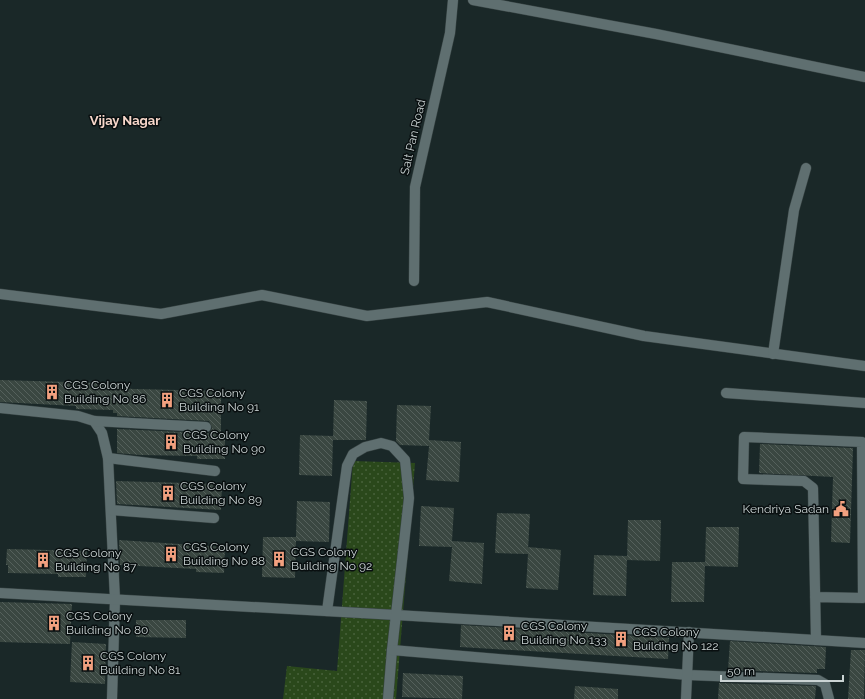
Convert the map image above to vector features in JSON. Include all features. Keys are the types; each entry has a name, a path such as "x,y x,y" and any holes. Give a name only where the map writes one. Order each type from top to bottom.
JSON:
{"street":[{"name":"Salt Pan Road","path":"414,281 415,188 450,33 453,0"},
{"path":"473,0 656,34 865,77"},
{"path":"773,354 794,210 806,168"},
{"path":"0,294 160,314 262,295 367,316 487,302 644,336 865,366"},
{"path":"726,393 865,403"},
{"path":"0,408 78,416 94,421 206,427"},
{"path":"94,421 102,433 108,458 115,599 112,699"},
{"path":"815,597 863,598 862,442 744,437 743,479 804,481 814,488 815,597 816,640"},
{"path":"328,611 347,466 353,454 365,447 381,443 392,446 404,460 409,498 388,699"},
{"path":"108,458 215,471"},
{"path":"111,510 214,518"},
{"path":"0,593 396,614 865,643"},
{"path":"686,699 689,632"},
{"path":"392,650 688,674 818,680 825,684 829,699"}],"green space":[{"path":"353,461 415,463 396,699 283,699 287,666 337,671"}],"building":[{"path":"0,380 104,383 104,387 134,389 221,391 221,432 225,432 225,459 197,459 197,456 117,453 117,429 209,433 212,428 209,421 117,416 117,413 113,413 113,410 76,409 76,406 0,402"},
{"path":"334,400 367,401 366,440 333,440"},
{"path":"397,405 431,406 429,440 461,442 459,482 426,480 429,446 400,445 396,441"},
{"path":"300,435 333,436 332,476 299,475"},
{"name":"Kendriya Sadan","path":"760,444 853,448 850,543 831,542 833,477 759,473"},
{"name":"CGS Colony Building No 89","path":"116,481 222,484 221,510 117,504"},
{"path":"297,501 330,502 329,542 296,541 295,578 262,577 263,537 296,537"},
{"path":"421,506 454,508 452,541 484,543 482,584 449,581 452,547 419,546"},
{"path":"497,513 530,514 528,547 561,550 558,590 526,588 528,554 495,553"},
{"path":"628,520 661,520 660,561 627,560"},
{"path":"706,527 739,527 738,567 705,566"},
{"name":"CGS Colony Building No 88","path":"119,540 225,547 224,573 196,572 196,569 120,565"},
{"name":"CGS Colony Building No 87","path":"7,549 87,551 86,577 58,577 58,574 8,573 8,565 6,565"},
{"path":"594,555 627,556 626,596 593,595"},
{"path":"672,562 705,562 704,602 671,602"},
{"path":"0,602 72,604 70,644 0,642"},
{"path":"136,620 186,620 186,638 136,637"},
{"path":"461,625 669,638 668,659 460,647"},
{"path":"730,641 826,647 825,669 817,669 817,673 728,670"},
{"name":"CGS Colony Building No 81","path":"72,642 106,644 105,684 70,682"},
{"path":"851,650 865,650 864,699 848,699"},
{"path":"403,673 463,676 462,699 402,697"},
{"path":"719,683 816,686 815,699 718,699"},
{"path":"575,686 618,689 618,699 574,699"}],"place":[{"name":"CGS Colony Building No 86","path":"52,392"},
{"name":"CGS Colony Building No 91","path":"167,400"},
{"name":"CGS Colony Building No 90","path":"171,442"},
{"name":"CGS Colony Building No 89","path":"168,493"},
{"name":"Kendriya Sadan","path":"841,509"},
{"name":"CGS Colony Building No 88","path":"171,554"},
{"name":"CGS Colony Building No 92","path":"279,559"},
{"name":"CGS Colony Building No 87","path":"43,560"},
{"name":"CGS Colony Building No 80","path":"54,623"},
{"name":"CGS Colony Building No 133","path":"509,633"},
{"name":"CGS Colony Building No 122","path":"621,639"},
{"name":"CGS Colony Building No 81","path":"88,663"}],"district":[{"name":"Vijay Nagar","path":"125,120"}]}
